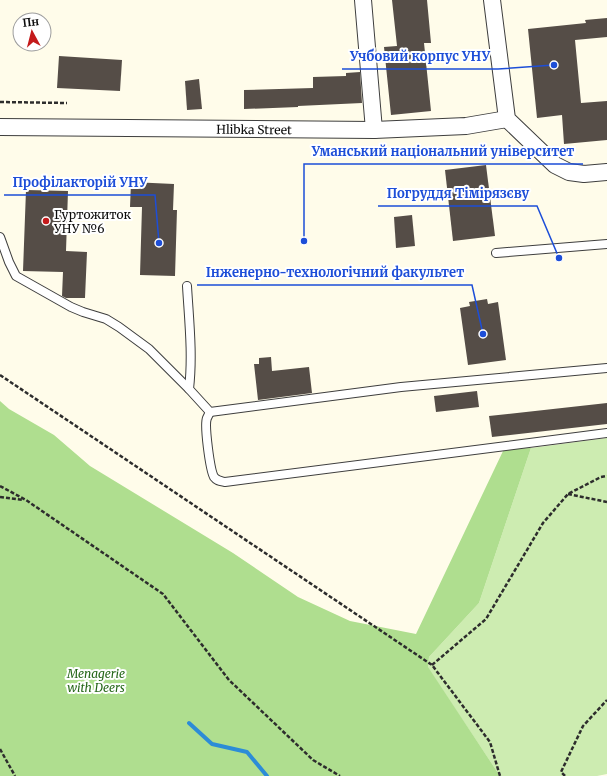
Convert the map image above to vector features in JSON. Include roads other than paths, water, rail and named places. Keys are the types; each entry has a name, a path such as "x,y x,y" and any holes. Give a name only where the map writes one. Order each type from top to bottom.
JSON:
{"street":[{"path":"363,0 374,130"},
{"path":"492,0 507,119 554,165 569,172 584,174 607,172"},
{"name":"Hlibka Street","path":"0,127 374,130 466,126 507,119"}],"lane":[{"path":"0,237 16,276 71,307 106,319 119,326 148,349 210,412"},
{"path":"496,253 607,244"},
{"path":"187,286 191,372 188,389"},
{"path":"210,412 401,387 607,368"},
{"path":"210,412 206,419 211,469 214,476 219,481 225,482 607,433"}],"waterway":[{"path":"189,723 212,744 247,752 267,776"}],"place":[{"name":"Учбовий корпус УНУ","path":"554,65"},
{"name":"Гуртожиток УНУ №6","path":"46,221"},
{"name":"Уманський національний університет","path":"304,241"},
{"name":"Профілакторій УНУ","path":"159,243"},
{"name":"Погруддя Тімірязєву","path":"559,258"},
{"name":"Інженерно-технологічний факультет","path":"483,334"}],"park label":[{"name":"Menagerie with Deers","path":"96,680"}]}
